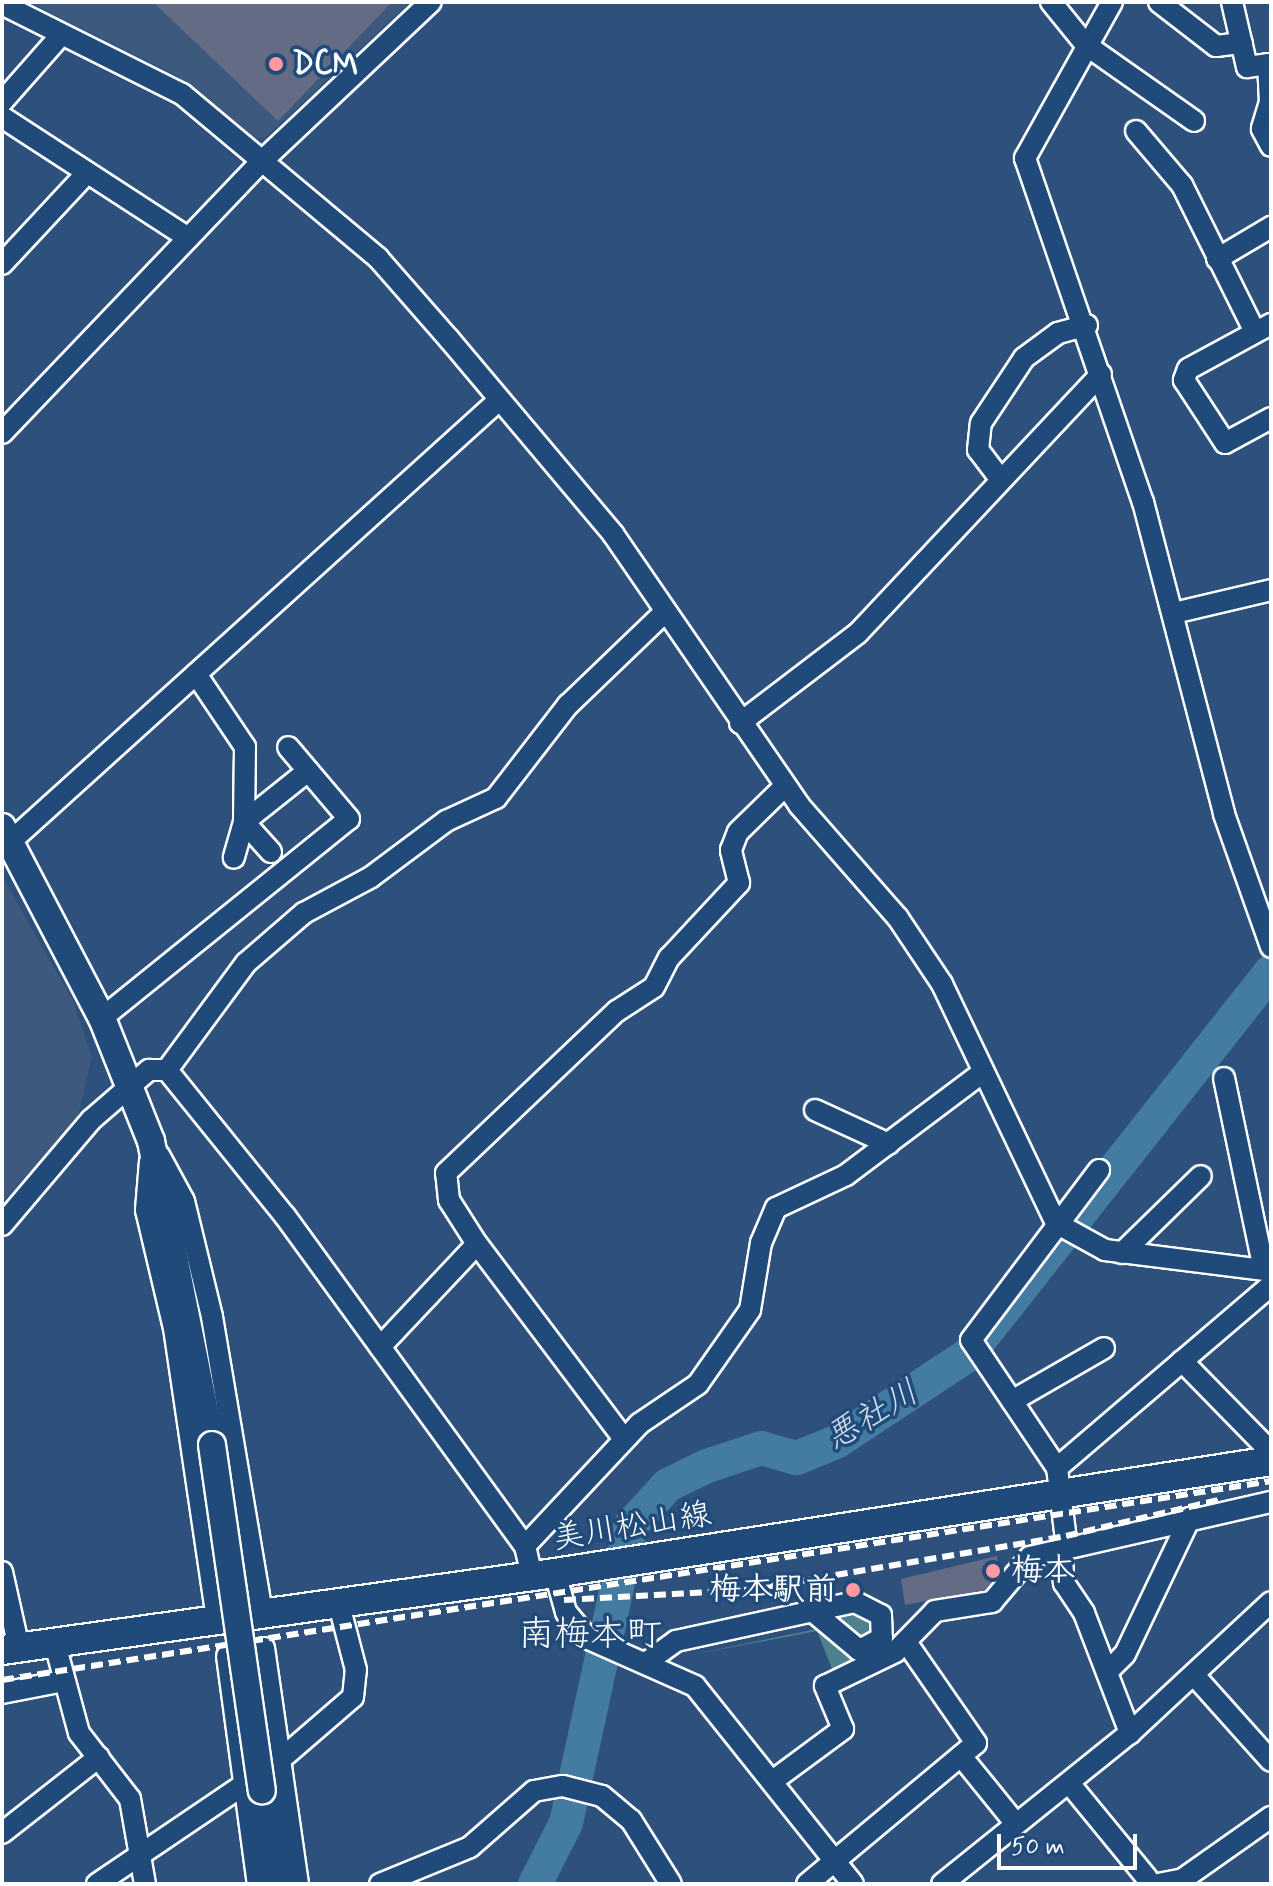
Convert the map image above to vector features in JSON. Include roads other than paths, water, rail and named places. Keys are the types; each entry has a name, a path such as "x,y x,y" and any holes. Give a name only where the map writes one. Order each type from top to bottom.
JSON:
{"main road":[{"name":"美川松山線","path":"11,1649 338,1601 544,1575 1058,1482 1271,1461"}],"street":[{"path":"2,433 262,161 431,2"},
{"path":"1051,2 1086,45 1194,121"},
{"path":"1112,2 1025,158 1087,325 1174,613 1224,814 1271,947"},
{"path":"1159,2 1216,46 1242,43"},
{"path":"1232,2 1247,67 1270,62 1271,102 1262,129 1271,146"},
{"path":"2,4 182,94 378,258 497,402 581,495 785,786 898,918 942,984 1058,1225 1081,1242 1122,1253 1269,1275"},
{"path":"2,102 61,35"},
{"path":"2,117 188,238"},
{"path":"1136,131 1182,185 1217,259 1263,328 1188,369 1184,380 1225,443 1271,418"},
{"path":"2,264 87,173"},
{"path":"1217,259 1271,227"},
{"path":"1001,480 978,450 981,423 1024,358 1058,333 1087,325"},
{"path":"740,723 858,633 1101,374"},
{"path":"262,1612 212,1317 184,1201 126,1088 102,1018 6,835 196,674 497,402"},
{"path":"1174,613 1271,590"},
{"path":"167,1070 246,963 304,913 371,877 446,821 496,798 568,705 665,612"},
{"path":"196,674 245,747 244,822 234,858"},
{"path":"102,1018 349,819 288,747"},
{"path":"244,822 308,771"},
{"path":"624,1439 477,1244 449,1200 446,1173 617,1011 654,987 669,958 739,883 731,850 738,832 785,786"},
{"path":"244,822 271,852"},
{"path":"2,1225 45,1167 126,1088 149,1070 167,1070"},
{"path":"167,1070 380,1347 525,1546 566,1612 589,1639 622,1657 647,1662 695,1686 774,1780 853,1884"},
{"path":"525,1546 624,1439 698,1384 735,1332 757,1291 761,1243 776,1208 846,1175 983,1072"},
{"path":"1224,1078 1269,1275"},
{"path":"815,1110 889,1144"},
{"path":"151,1141 212,1445 253,1785 258,1884"},
{"path":"151,1141 146,1210 174,1328 217,1618"},
{"path":"1099,1170 1058,1225 979,1350 1058,1482 1064,1583 1107,1672 1130,1733"},
{"path":"1122,1253 1201,1176"},
{"path":"380,1347 477,1244"},
{"path":"1058,1482 1269,1275"},
{"path":"1012,1401 1104,1348"},
{"path":"1182,1361 1271,1452"},
{"path":"774,1780 843,1729 825,1686 906,1642 935,1611 992,1602 1030,1557 1190,1518 1271,1502"},
{"path":"1107,1672 1125,1654 1190,1518"},
{"path":"2,1572 11,1649"},
{"path":"97,1884 136,1854 253,1785 353,1697 356,1670 338,1601"},
{"path":"942,1884 1130,1733 1271,1602"},
{"path":"647,1662 676,1641 816,1614"},
{"path":"807,1884 837,1865 976,1743 906,1642"},
{"path":"55,1644 79,1733 130,1799 136,1854 145,1884"},
{"path":"264,1648 298,1884"},
{"path":"227,1656 233,1705 276,1884"},
{"path":"1194,1675 1271,1761"},
{"path":"2,1693 63,1681"},
{"path":"233,1705 255,1688 271,1700"},
{"path":"961,1756 1016,1824"},
{"path":"2,1833 99,1757"},
{"path":"1069,1783 1150,1882 1183,1879 1271,1817"},
{"path":"380,1884 470,1847 534,1791 563,1786 592,1792 631,1820 671,1884"}],"waterway":[{"name":"悪社川","path":"535,1884 566,1823 630,1526 668,1485 707,1466 761,1448 797,1458 836,1442 968,1355 1271,971"}],"railway":[{"path":"2,1680 1271,1481"},
{"path":"564,1600 747,1590 1066,1536 1223,1499"}],"place":[{"name":"DCM","path":"276,64"},
{"name":"梅本","path":"993,1571"},
{"name":"梅本駅前","path":"853,1590"}],"district":[{"name":"南梅本町","path":"590,1636"}]}
